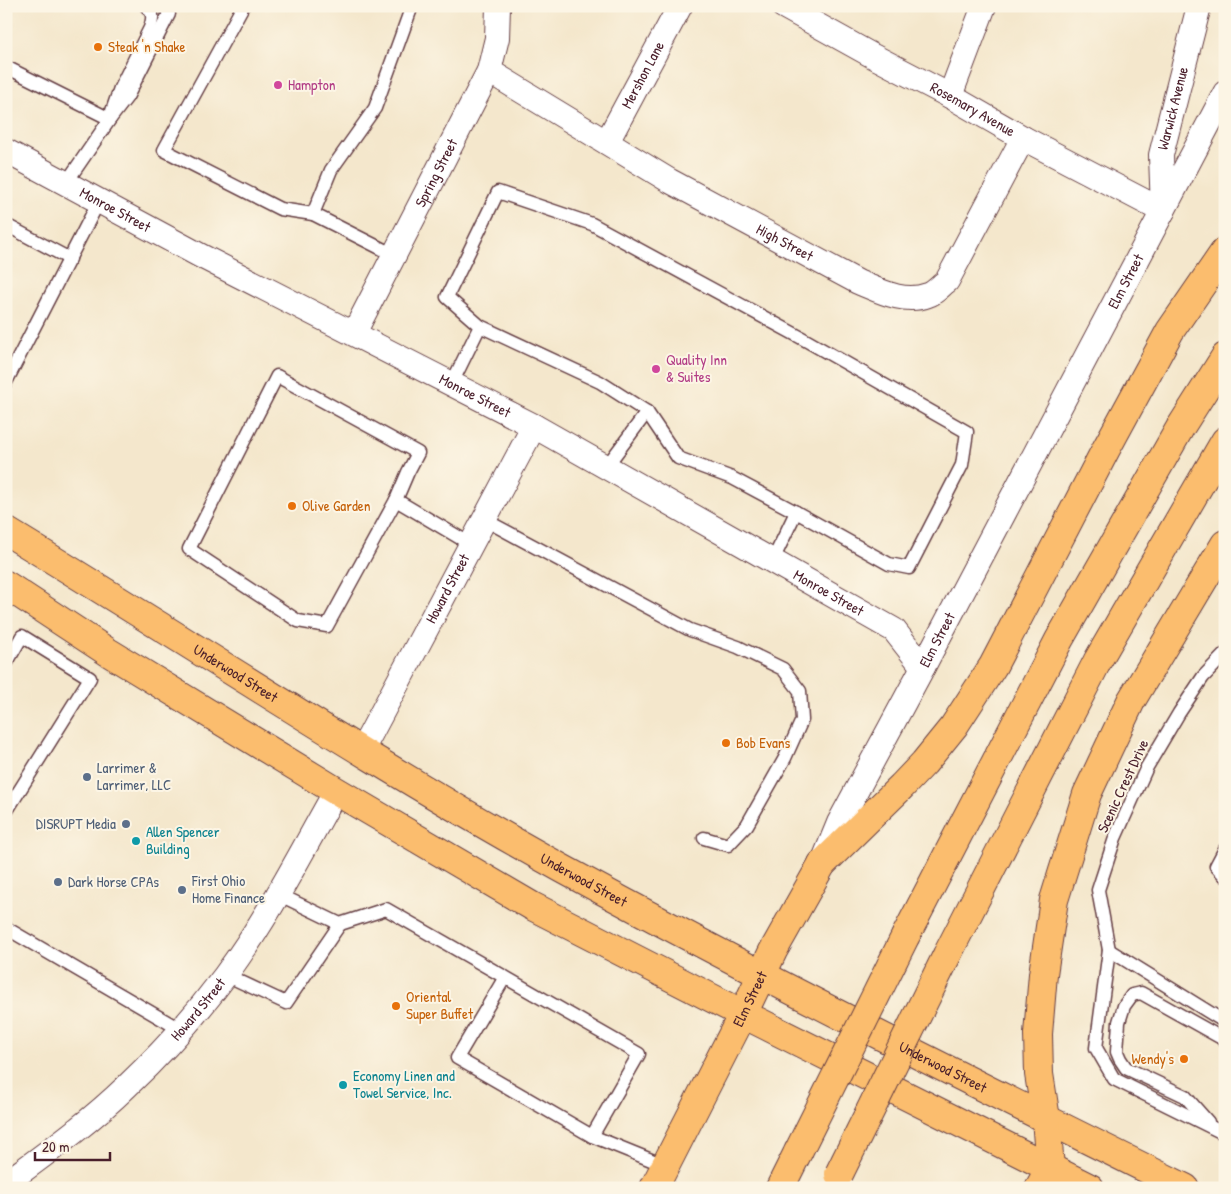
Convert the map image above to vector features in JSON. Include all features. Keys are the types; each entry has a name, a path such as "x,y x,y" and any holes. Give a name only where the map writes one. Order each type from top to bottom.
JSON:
{"main road":[{"path":"822,864 924,763 954,726 993,666 1106,449 1170,332 1225,251"},
{"path":"780,1188 906,935 1059,640 1180,428 1225,357"},
{"path":"835,1181 947,955 1098,660 1225,441"},
{"name":"Underwood Street","path":"6,531 361,752 562,868 761,974 1185,1188"},
{"path":"1045,1178 1046,1119 1039,1074 1038,1034 1043,974 1054,900 1087,794 1131,701 1225,544"},
{"path":"6,585 108,652 336,791 532,906 743,1014 1045,1178 1090,1188"},
{"name":"Elm Street","path":"660,1177 743,1014 761,974 822,864"}],"street":[{"name":"Spring Street","path":"354,333 489,71 497,38 498,6"},
{"name":"Mershon Lane","path":"607,142 680,6"},
{"name":"Rosemary Avenue","path":"784,6 1023,138 1163,211"},
{"path":"950,96 984,6"},
{"name":"Warwick Avenue","path":"1163,211 1161,155 1199,6"},
{"name":"High Street","path":"489,71 670,181 858,282 883,293 906,299 929,295 947,280 1023,138"},
{"name":"Elm Street","path":"822,864 839,823 1225,93"},
{"name":"Monroe Street","path":"6,151 201,256 534,426 894,630 923,667"},
{"name":"Howard Street","path":"361,752 534,426"},
{"name":"Howard Street","path":"6,1183 61,1142 127,1086 181,1030 226,975 278,894 336,791"}],"lane":[{"path":"110,119 120,88 150,28 153,18 152,11 146,6"},
{"path":"66,183 127,97 169,14 165,6"},
{"path":"243,6 164,150 280,209 313,214 394,254"},
{"path":"313,214 331,170 375,108 412,6"},
{"path":"6,67 110,119"},
{"path":"498,192 592,224 800,337 967,432 962,465 909,568 889,564 732,478 678,458 647,412 600,382 480,326 447,297 498,192"},
{"path":"6,382 99,201"},
{"path":"8,230 70,259"},
{"path":"452,383 480,326"},
{"path":"277,376 418,453 396,500 327,626 298,621 189,548 277,376"},
{"path":"606,467 647,412"},
{"path":"396,500 472,545"},
{"path":"772,562 796,512"},
{"path":"485,520 690,630 738,646 783,669 800,691 802,720 785,758 748,825 728,845 704,838"},
{"path":"6,664 22,636 90,678 6,812"},
{"name":"Scenic Crest Drive","path":"1213,1127 1114,1079 1096,1048 1109,950 1098,890 1115,838 1147,767 1203,677 1225,654"},
{"path":"1225,849 1216,866 1225,876"},
{"path":"278,894 340,924"},
{"path":"226,975 286,1003 340,924 386,909 639,1054 592,1136"},
{"path":"6,928 181,1030"},
{"path":"1109,950 1225,1022"},
{"path":"505,977 457,1058 660,1177"},
{"path":"1225,1040 1141,993 1132,995 1124,1006 1119,1022 1117,1052 1126,1068 1185,1096 1213,1127 1225,1134"}],"place":[{"name":"Steak 'n Shake","path":"98,47"},
{"name":"Hampton","path":"278,85"},
{"name":"Quality Inn & Suites","path":"656,369"},
{"name":"Olive Garden","path":"292,506"},
{"name":"Bob Evans","path":"726,743"},
{"name":"Larrimer & Larrimer, LLC","path":"87,777"},
{"name":"DISRUPT Media","path":"126,824"},
{"name":"Allen Spencer Building","path":"136,841"},
{"name":"Dark Horse CPAs","path":"58,882"},
{"name":"First Ohio Home Finance","path":"182,890"},
{"name":"Oriental Super Buffet","path":"396,1006"},
{"name":"Wendy's","path":"1184,1059"},
{"name":"Economy Linen and Towel Service, Inc.","path":"343,1085"}]}
